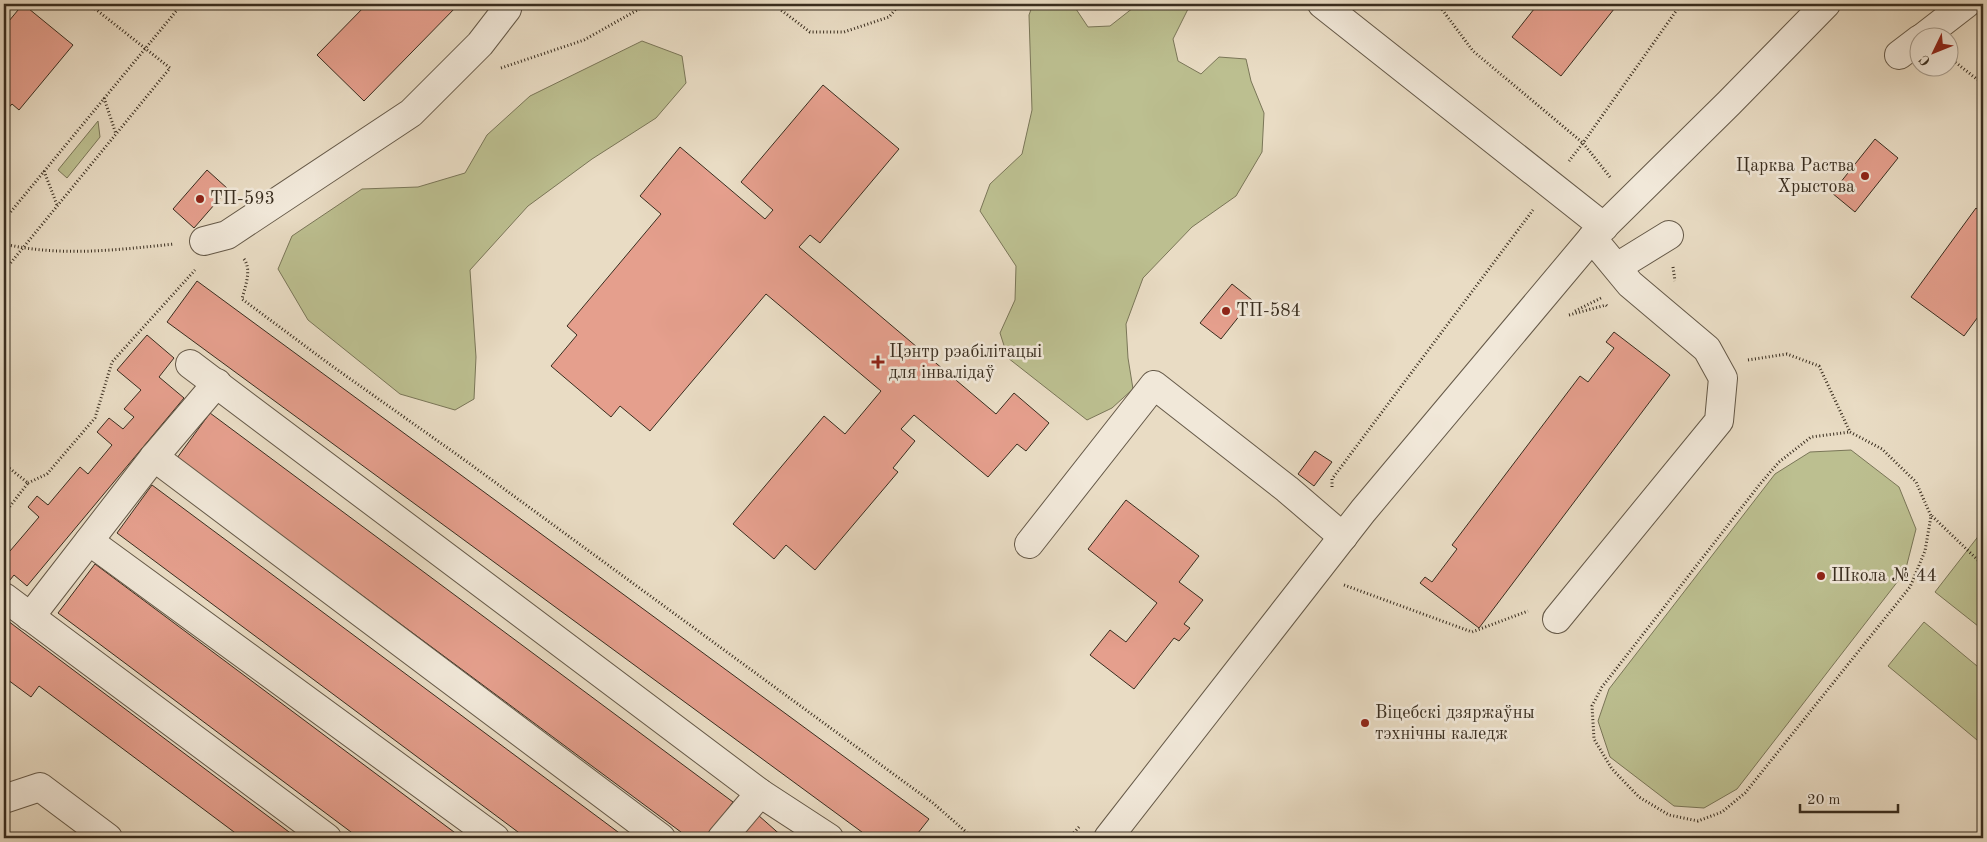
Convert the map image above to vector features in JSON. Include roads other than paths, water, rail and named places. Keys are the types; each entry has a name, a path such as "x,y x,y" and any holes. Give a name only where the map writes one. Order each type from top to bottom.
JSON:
{"street":[{"path":"215,238 411,113 480,44 508,4"},
{"path":"1322,4 1598,233 1617,267 1630,284 1707,349 1723,378 1719,421 1545,614"},
{"path":"1108,838 1343,537 1598,233 1826,4"},
{"path":"1935,28 1966,4"},
{"path":"1617,267 1669,235"},
{"path":"190,364 760,792 829,838"},
{"path":"30,617 154,458 217,383"},
{"path":"1029,544 1154,384 1343,537"},
{"path":"154,458 661,838"},
{"path":"89,541 495,838"},
{"path":"4,597 327,838"},
{"path":"4,799 40,787 108,838"},
{"path":"722,838 760,792"}],"place":[{"name":"Царква Раства Хрыстова","path":"1865,176"},
{"name":"ТП-593","path":"200,199"},
{"name":"ТП-584","path":"1226,311"},
{"name":"Цэнтр рэабілітацыі для інвалідаў","path":"878,362"},
{"name":"Школа № 44","path":"1821,576"},
{"name":"Віцебскі дзяржаўны тэхнічны каледж","path":"1365,723"}]}
